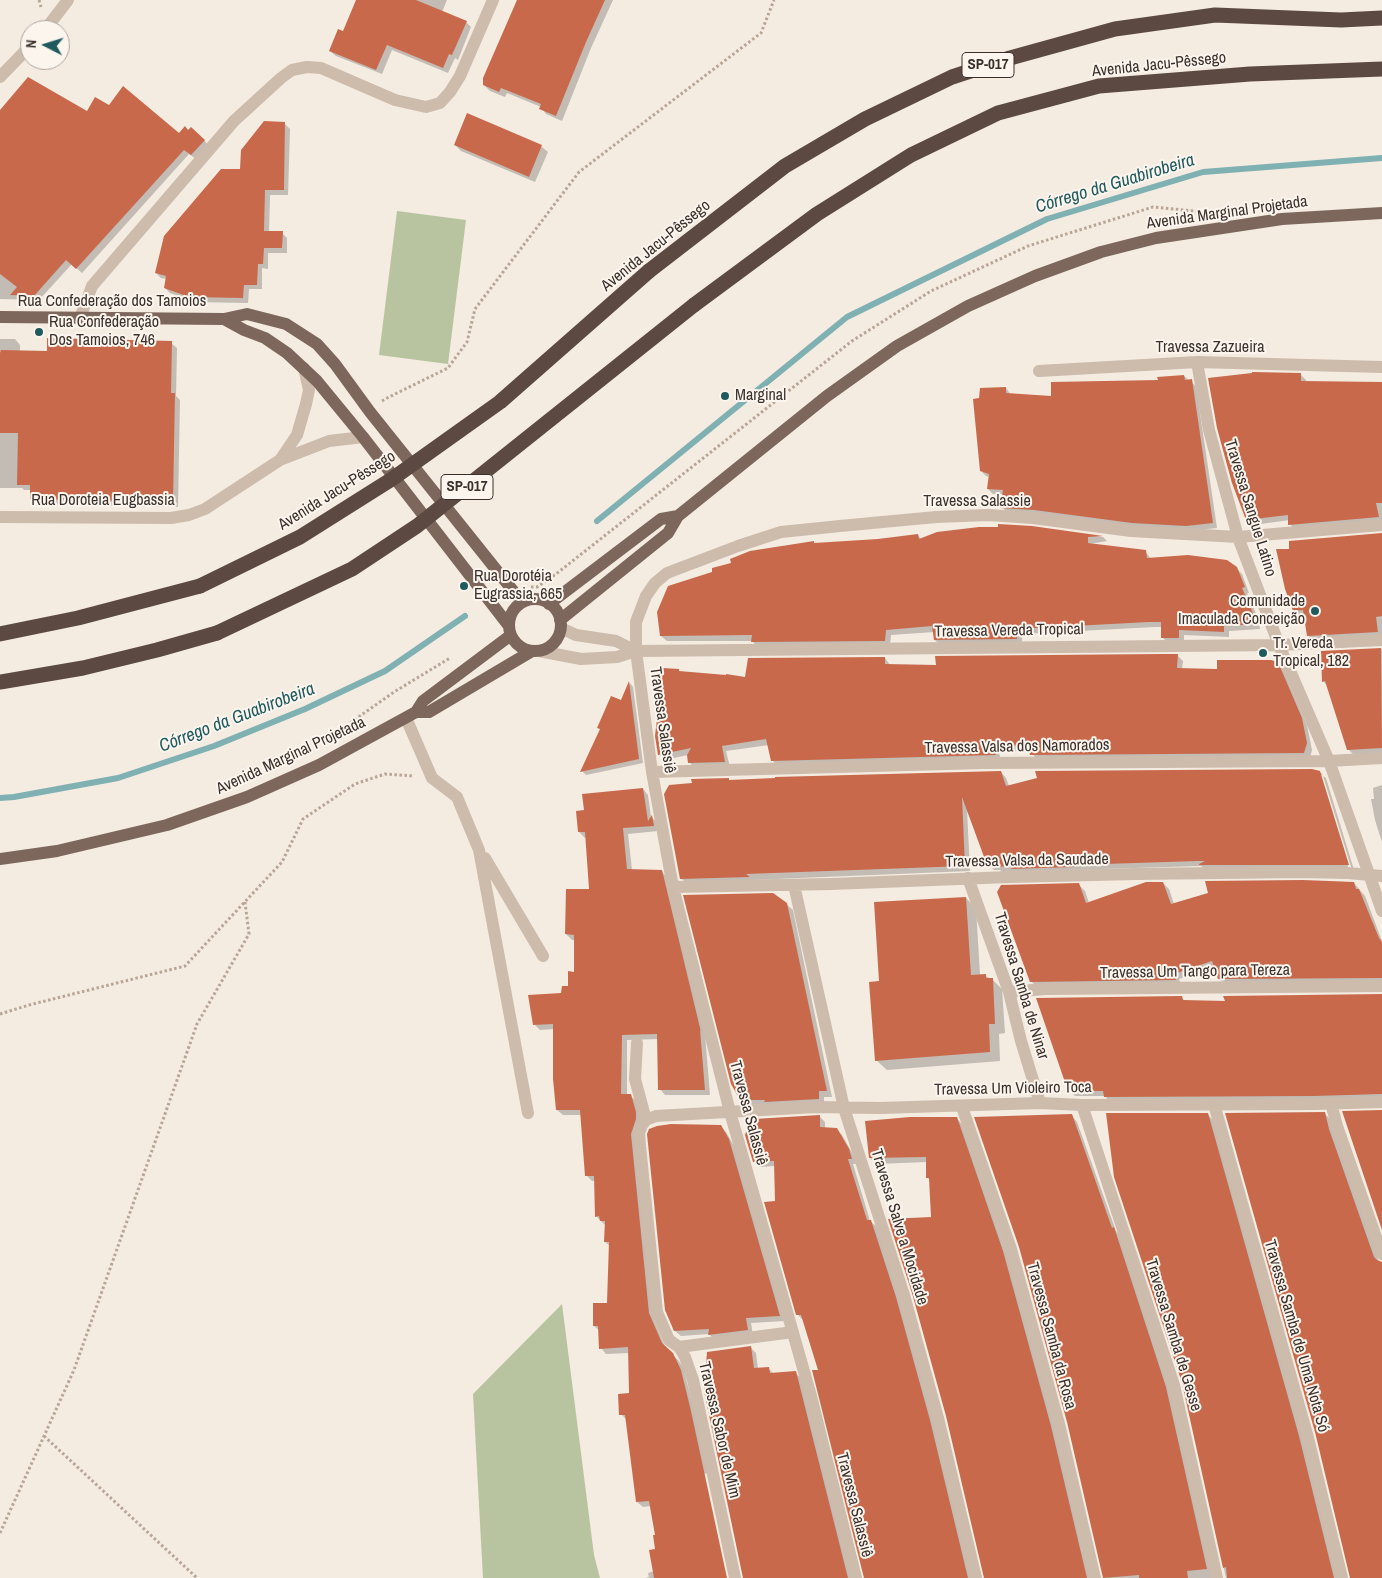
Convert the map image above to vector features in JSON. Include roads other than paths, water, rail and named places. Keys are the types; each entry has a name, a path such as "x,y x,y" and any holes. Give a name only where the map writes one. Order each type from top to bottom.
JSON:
{"highway":[{"name":"Avenida Jacu-Pêssego","path":"0,634 78,618 200,586 300,537 400,473 500,402 649,271 785,166 865,119 952,77 1010,58 1116,30 1215,15 1341,20 1382,18"},
{"name":"Avenida Jacu-Pêssego","path":"0,682 83,668 217,633 352,568 417,526 694,305 817,214 911,155 998,113 1099,86 1250,74 1382,69"}],"main road":[{"name":"Avenida Marginal Projetada","path":"561,624 668,533 678,516 826,396 897,346 968,306 1034,276 1101,252 1165,237 1282,220 1382,213"},
{"name":"Rua Confederação dos Tamoios","path":"0,317 224,319 248,314 286,324 317,344 335,364 370,412 522,602"},
{"name":"Rua Confederação dos Tamoios","path":"224,319 244,330 265,338 288,353 317,381 363,437 510,631"},
{"name":"Avenida Marginal Projetada","path":"549,604 661,519 678,516"},
{"path":"534,599 549,604 558,613 561,624 560,635 552,645 535,652 519,646 510,631 510,620 514,609 522,602 534,599"},
{"name":"Avenida Marginal Projetada","path":"0,859 57,851 167,824 248,797 319,765 411,715 424,701 510,631"},
{"name":"Avenida Marginal Projetada","path":"411,715 429,712 535,652"}],"street":[{"path":"53,20 68,0"},
{"path":"80,318 92,286 234,121 280,78 292,70 308,67 321,68 395,100 426,107 440,102 450,92 460,76 493,0"},
{"path":"0,78 20,57"},
{"name":"Travessa Zazueira","path":"1039,371 1197,362 1382,367"},
{"name":"Travessa Sangue Latino","path":"1197,362 1209,430 1238,537 1279,645 1376,876 1382,911"},
{"name":"Rua Doroteia Eugbassia","path":"280,460 297,435 306,404 309,390 304,368"},
{"name":"Rua Doroteia Eugbassia","path":"0,517 171,518 189,515 205,509 280,460 329,441 363,437"},
{"name":"Travessa Salassie","path":"636,652 636,622 646,596 655,583 667,573 781,532 936,517 988,515 1032,518 1131,531 1238,537 1382,525"},
{"name":"Travessa Vereda Tropical","path":"561,624 576,635 616,641 636,652"},
{"name":"Travessa Vereda Tropical","path":"535,652 580,659 617,657 636,652 1279,645 1382,640"},
{"name":"Travessa Salassiê","path":"636,652 652,772 673,887 730,1112 793,1332 856,1578"},
{"path":"411,715 432,778 457,797 480,850 543,956"},
{"name":"Travessa Valsa dos Namorados","path":"652,772 983,763 1329,761 1382,758"},
{"path":"480,850 528,1113"},
{"name":"Travessa Valsa da Saudade","path":"673,887 794,885 968,878 1303,872 1376,876"},
{"name":"Travessa Samba de Ninar","path":"968,878 1008,992 1040,1104"},
{"name":"Travessa Salve a Mocidade","path":"794,885 844,1108 904,1296 936,1409 976,1578"},
{"name":"Travessa Um Tango para Tereza","path":"1008,992 1045,989 1382,986"},
{"path":"637,1043 635,1080 646,1120"},
{"name":"Travessa Um Violeiro Toca","path":"646,1120 656,1116 815,1107 1382,1102"},
{"path":"1331,1103 1337,1126 1382,1254"},
{"name":"Travessa Samba de Uma Nota Só","path":"1214,1104 1308,1434 1342,1578"},
{"name":"Travessa Samba de Gesse","path":"1082,1105 1174,1385 1218,1578"},
{"name":"Travessa Samba da Rosa","path":"962,1107 1013,1259 1058,1424 1095,1578"},
{"name":"Travessa Sabor de Mim","path":"646,1120 639,1133 657,1312 669,1340 679,1347 685,1357 693,1380 735,1578"},
{"path":"679,1347 793,1332"}],"waterway":[{"name":"Córrego da Guabirobeira","path":"597,521 847,317 1047,219 1203,172 1382,158"},
{"name":"Córrego da Guabirobeira","path":"0,798 118,778 214,746 305,709 385,671 465,616"}],"place":[{"name":"Rua Confederação Dos Tamoios, 746","path":"39,332"},
{"name":"Marginal","path":"725,396"},
{"name":"Rua Dorotéia Eugrassia, 665","path":"464,586"},
{"name":"Comunidade Imaculada Conceição","path":"1315,611"},
{"name":"Tr. Vereda Tropical, 182","path":"1263,653"}]}
